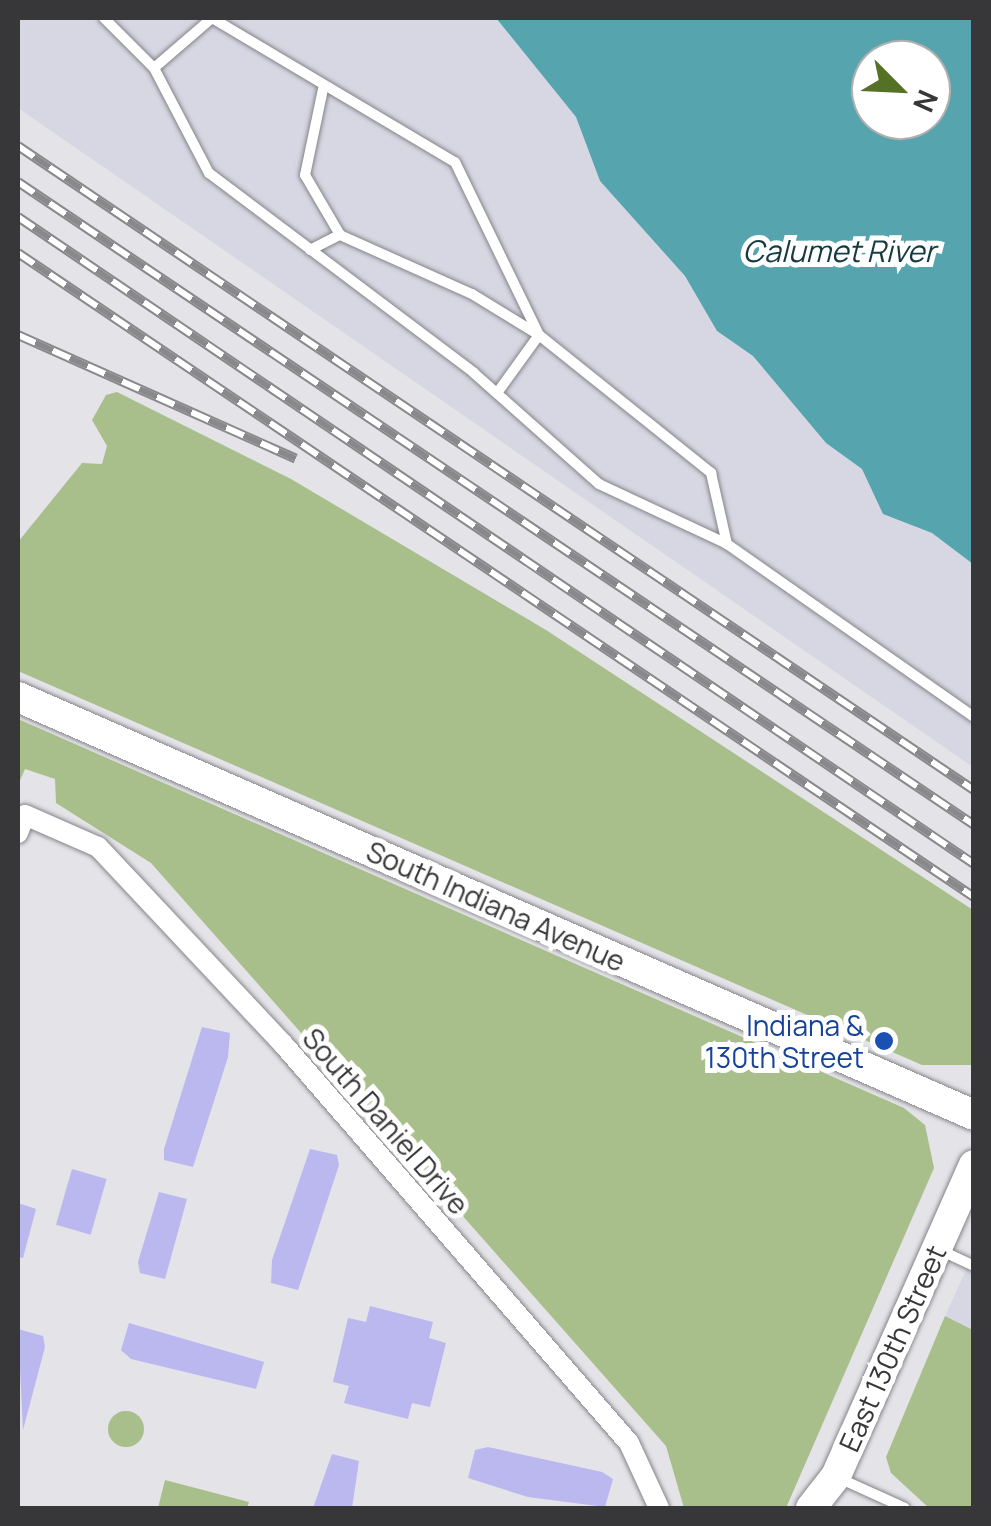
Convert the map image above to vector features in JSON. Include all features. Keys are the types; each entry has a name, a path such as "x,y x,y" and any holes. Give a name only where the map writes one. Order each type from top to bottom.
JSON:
{"main road":[{"name":"South Indiana Avenue","path":"18,696 974,1115"},
{"name":"East 130th Street","path":"811,1508 836,1476 974,1166"},
{"name":"East 130th Street","path":"831,1508 836,1476"}],"street":[{"name":"South Daniel Drive","path":"21,824 98,846 283,1044 628,1443 659,1508"}],"lane":[{"path":"104,18 154,68 209,174 497,393 600,484 727,544 974,717"},
{"path":"154,68 212,18 323,89 455,162 538,336"},
{"path":"323,89 305,175 340,236 472,294 538,336 711,473 727,544"},
{"path":"310,250 340,236"},
{"path":"497,393 538,336"},
{"path":"937,1248 974,1266"},
{"path":"836,1476 905,1508"}],"shaded area":[{"path":"18,18 496,18 576,117 600,181 685,276 717,331 753,356 826,443 862,469 883,514 932,533 973,564 973,767 18,108"},
{"path":"973,1255 973,1330 945,1316"}],"green space":[{"path":"117,392 291,479 546,630 973,910 973,1065 922,1065 18,671 18,542 82,463 102,464 107,446 92,420 106,395"},
{"path":"18,719 904,1108 925,1125 934,1168 786,1508 684,1508 666,1446 151,863 56,803 55,779 25,769 18,785"},
{"path":"945,1316 973,1330 973,1508 929,1508 891,1473 886,1457"},
{"path":"126,1411 139,1416 144,1429 139,1442 126,1447 113,1442 108,1429 113,1416"},
{"path":"165,1480 249,1502 247,1508 158,1508"}],"water":[{"name":"Calumet River","path":"496,18 973,18 973,564 932,533 883,514 862,469 826,443 753,356 717,331 685,276 600,181 576,117"}],"building":[{"path":"202,1027 230,1033 228,1057 193,1167 164,1160 164,1149"},
{"path":"310,1149 337,1155 339,1165 298,1290 271,1283 272,1260"},
{"path":"72,1169 107,1179 91,1235 56,1225"},
{"path":"159,1192 187,1199 165,1279 140,1273 138,1262"},
{"path":"18,1203 36,1209 23,1258 18,1257"},
{"path":"370,1306 433,1322 429,1338 446,1343 430,1407 412,1403 408,1419 344,1403 349,1386 333,1382 348,1318 366,1322"},
{"path":"129,1323 264,1362 256,1389 131,1359 121,1350"},
{"path":"18,1329 43,1336 45,1347 23,1430"},
{"path":"488,1447 602,1472 613,1479 605,1507 528,1497 468,1478 475,1450"},
{"path":"332,1454 359,1461 352,1508 313,1508"}],"railway":[{"path":"18,146 974,790"},
{"path":"18,182 974,825"},
{"path":"18,217 974,864"},
{"path":"18,253 974,897"},
{"path":"18,335 296,459"}],"place":[{"name":"Indiana & 130th Street","path":"884,1041"}]}
